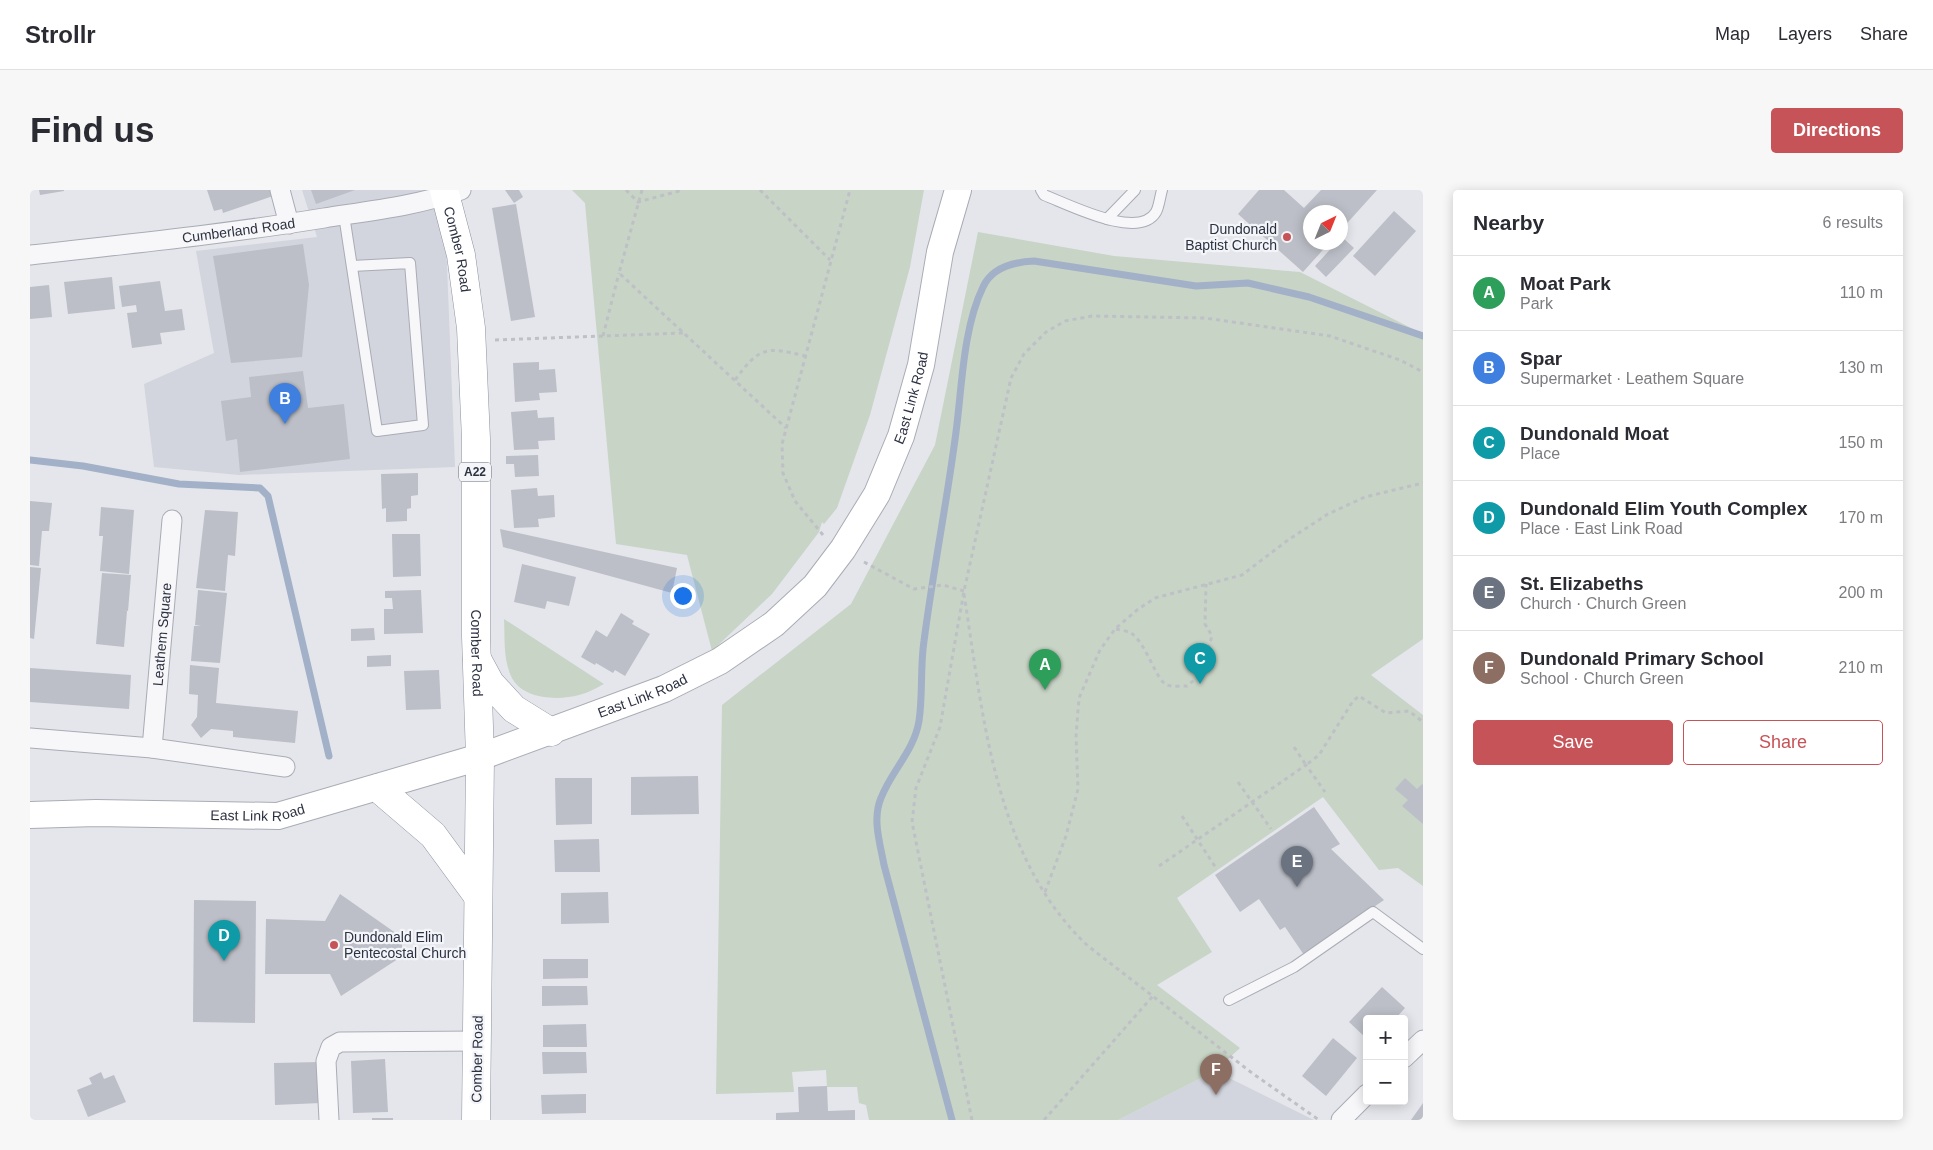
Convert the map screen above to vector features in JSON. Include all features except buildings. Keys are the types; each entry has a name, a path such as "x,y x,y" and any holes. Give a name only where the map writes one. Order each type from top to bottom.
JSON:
{"highway":[{"name":"Comber Road","path":"450,192 461,255 472,341 476,439 477,658 480,757 476,1120"},
{"name":"A22","path":"477,658 490,683 510,706 551,732"},
{"path":"378,788 433,835 477,894"}],"street":[{"path":"280,190 289,224"},
{"name":"East Link Road","path":"30,815 278,816 480,757 664,689 720,661 774,624 815,586 844,549 869,509 901,436 921,365 940,252 958,190"},
{"name":"Cumberland Road","path":"30,255 289,224 344,215 450,192"},
{"name":"Leathem Square","path":"152,748 172,520"},
{"path":"30,738 152,748 285,767"},
{"path":"1408,1054 1423,1040"},
{"path":"328,1120 326,1061 331,1047 340,1042 477,1041"},
{"path":"1341,1120 1363,1098"}],"lane":[{"path":"1041,190 1044,195 1107,219 1134,225 1145,223 1156,212 1162,190"},
{"path":"1107,219 1135,190"},
{"path":"344,215 377,431 423,425 410,263 352,266"},
{"path":"1229,1000 1294,967 1373,912 1423,949"}],"path":[{"path":"626,190 638,202"},
{"path":"603,336 642,190"},
{"path":"638,202 683,190"},
{"path":"760,190 830,260"},
{"path":"850,190 782,444 783,473 795,501 819,532 844,549 914,589 943,585 964,591"},
{"path":"619,273 786,428"},
{"path":"972,1120 912,822 916,788 940,727 964,591 1011,378 1024,354 1046,332 1065,321 1092,316 1205,318 1330,336 1400,360 1423,372"},
{"path":"472,341 684,333"},
{"path":"735,380 746,365 761,352 777,349 805,356"},
{"path":"1045,893 1066,836 1078,789 1076,736 1079,698 1100,650 1115,629 1137,610 1155,598 1242,575 1312,524 1365,497 1423,483"},
{"path":"1115,629 1130,632 1137,639 1153,662 1158,678 1166,685 1187,686 1200,675 1212,636 1205,624 1206,584"},
{"path":"964,591 989,743 1004,803 1020,843 1045,893 1067,925 1088,946 1252,1073 1319,1120"},
{"path":"1159,866 1319,755 1353,700 1359,696 1381,712 1390,714 1409,711 1423,722"},
{"path":"1294,747 1325,792"},
{"path":"1238,782 1271,830"},
{"path":"1182,816 1216,868"},
{"path":"1044,1120 1153,996"}],"shaded area":[{"path":"302,190 428,190 446,241 455,467 239,475 154,467 144,384 214,353 196,251 317,237"},
{"path":"1215,1071 1314,1120 1118,1120"}],"green space":[{"path":"572,190 924,190 910,267 870,415 837,508 824,524 822,522 819,532 772,594 712,651 687,555 616,544 585,203"},
{"path":"978,232 1114,256 1300,272 1423,334 1423,639 1371,675 1423,715 1423,886 1398,868 1379,870 1323,797 1177,898 1212,952 1157,985 1240,1048 1215,1071 1118,1120 869,1120 866,1105 859,1103 857,1087 827,1087 826,1070 792,1072 794,1092 716,1094 722,705 851,604 935,445"},
{"path":"504,619 604,684 582,694 560,698 531,694 523,690 516,684 508,669"}],"waterway":[{"path":"952,1120 884,865 877,814 881,798 908,751 919,721 924,641 956,432 964,358 976,303 987,280 998,270 1011,264 1034,261 1196,286 1248,283 1309,297 1423,336"},
{"path":"30,460 83,466 179,484 260,488 268,496 329,756"}],"place":[{"name":"Dundonald Baptist Church","path":"1287,237"},
{"name":"Spar","path":"285,424"},
{"name":"Dundonald Moat","path":"1200,684"},
{"name":"Moat Park","path":"1045,690"},
{"name":"St. Elizabeths","path":"1297,887"},
{"name":"Dundonald Elim Pentecostal Church","path":"334,945"},
{"name":"Dundonald Elim Youth Complex","path":"224,961"},
{"name":"Dundonald Primary School","path":"1216,1095"}]}
